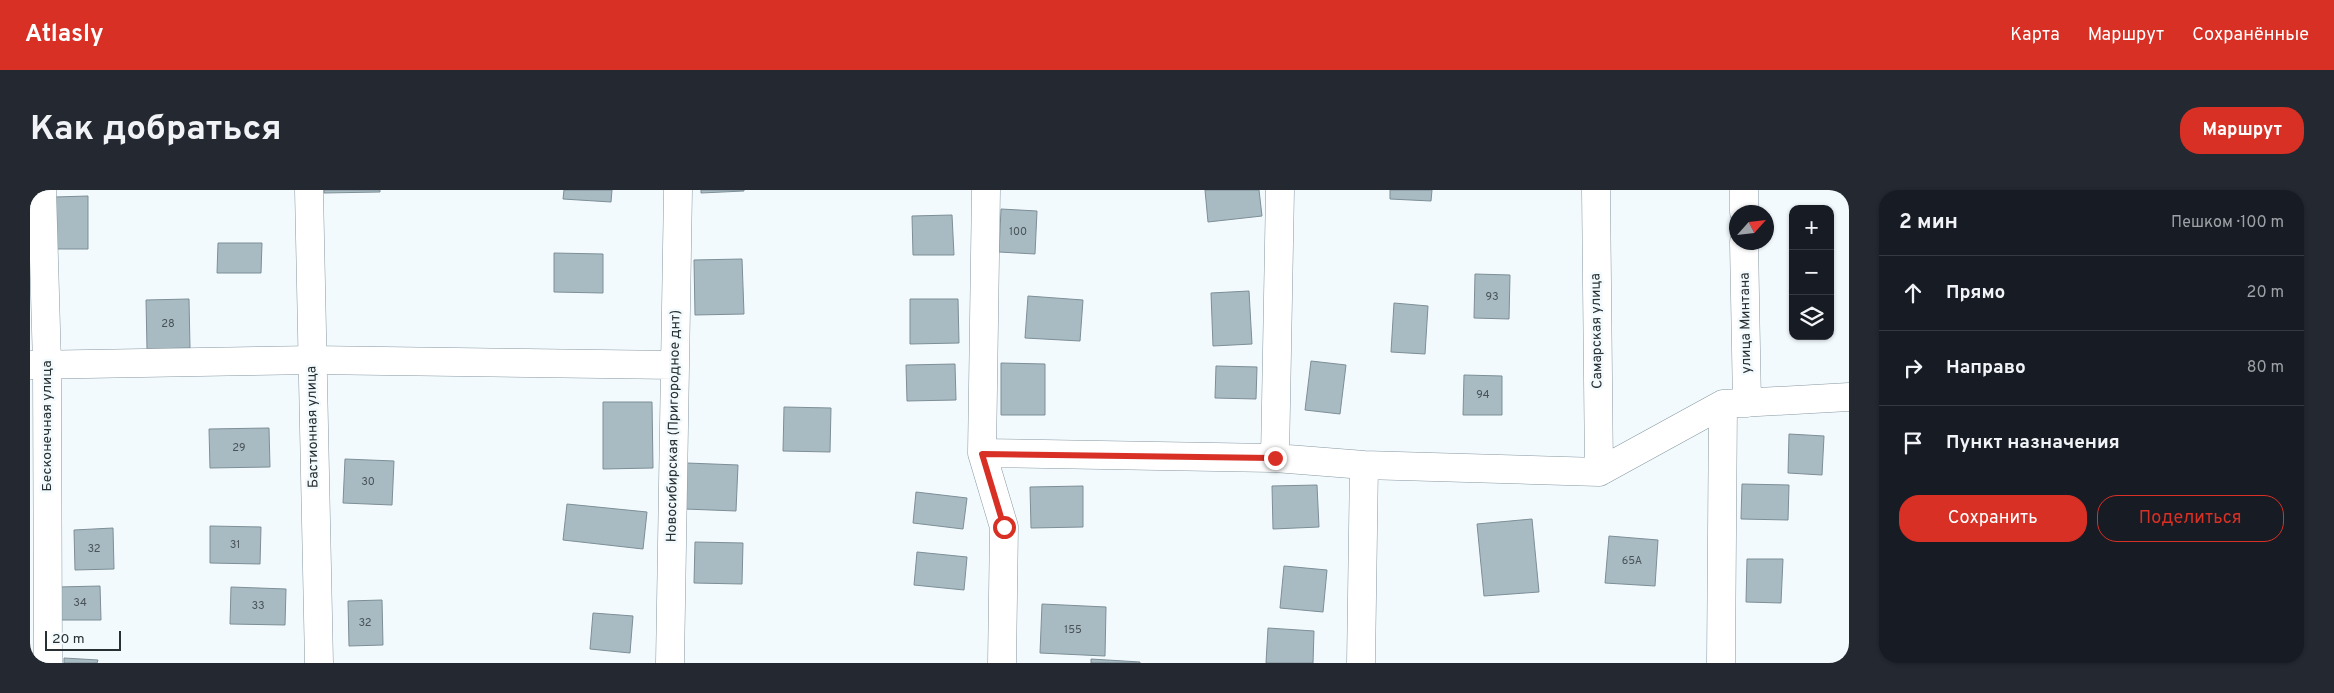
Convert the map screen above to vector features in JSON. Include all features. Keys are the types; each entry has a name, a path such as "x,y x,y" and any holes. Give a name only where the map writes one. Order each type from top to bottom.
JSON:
{"street":[{"name":"Бесконечная улица","path":"42,190 39,365 48,663"},
{"name":"Бастионная улица","path":"309,190 320,663"},
{"name":"Новосибирская (Пригородное днт)","path":"670,663 678,190"},
{"path":"986,190 982,454 1004,527 1002,663"},
{"path":"1275,458 1280,190"},
{"name":"Самарская улица","path":"1596,190 1599,472"},
{"path":"1744,190 1744,205"},
{"name":"улица Минтана","path":"1721,663 1744,250"},
{"path":"39,365 312,360 674,365"},
{"path":"982,454 1275,458 1364,465 1599,472 1735,403 1849,397"},
{"path":"1361,663 1364,465"}],"building":[{"path":"324,190 380,190 380,192 324,193"},
{"path":"564,190 612,190 611,202 563,199"},
{"path":"701,190 744,190 744,191 701,193"},
{"path":"1205,190 1259,190 1262,216 1208,222"},
{"path":"1390,190 1432,190 1431,201 1390,199"},
{"path":"88,196 88,249 56,249 55,197"},
{"path":"1001,209 1037,211 1035,254 999,252"},
{"path":"952,215 954,255 913,255 912,216"},
{"path":"218,243 262,243 261,273 217,273"},
{"path":"554,253 603,254 603,293 554,292"},
{"path":"742,259 744,314 695,315 694,260"},
{"path":"1475,274 1510,275 1509,319 1474,318"},
{"path":"1249,291 1252,344 1213,346 1211,293"},
{"path":"1028,296 1083,300 1080,341 1025,338"},
{"path":"189,299 190,348 147,349 146,300"},
{"path":"910,299 958,299 959,343 910,344"},
{"path":"1394,303 1428,306 1425,354 1391,352"},
{"path":"1311,361 1346,365 1340,414 1305,410"},
{"path":"1001,363 1045,364 1045,415 1001,415"},
{"path":"955,364 956,400 907,401 906,365"},
{"path":"1216,366 1257,367 1256,399 1215,398"},
{"path":"1464,375 1502,376 1502,415 1463,415"},
{"path":"603,402 652,402 653,468 603,469"},
{"path":"784,407 831,408 830,452 783,451"},
{"path":"269,428 270,467 210,468 209,429"},
{"path":"1789,434 1824,436 1822,475 1788,473"},
{"path":"345,459 394,461 392,505 343,503"},
{"path":"687,463 738,465 736,511 685,509"},
{"path":"1742,484 1789,485 1788,520 1741,519"},
{"path":"1317,485 1319,527 1273,529 1272,486"},
{"path":"1083,486 1083,527 1031,528 1030,487"},
{"path":"916,492 967,498 963,529 913,523"},
{"path":"567,504 647,512 643,549 563,540"},
{"path":"1532,519 1539,592 1484,596 1477,524"},
{"path":"210,526 261,527 260,564 210,563"},
{"path":"113,528 114,569 75,570 74,530"},
{"path":"1609,536 1658,540 1655,586 1605,583"},
{"path":"695,542 743,543 742,584 694,583"},
{"path":"917,552 967,557 964,590 914,585"},
{"path":"1747,559 1783,559 1781,603 1746,602"},
{"path":"1284,566 1327,570 1323,612 1280,608"},
{"path":"100,586 101,620 59,620 58,587"},
{"path":"231,587 286,589 285,625 230,624"},
{"path":"382,600 383,645 349,646 348,601"},
{"path":"1042,604 1106,607 1105,656 1040,653"},
{"path":"593,613 633,616 630,653 590,649"},
{"path":"1268,628 1314,631 1313,663 1266,663"},
{"path":"64,658 98,660 97,663 64,663"},
{"path":"1091,659 1140,662 1140,663 1091,663"}],"route":[{"path":"1004,527 982,454 1275,458"}]}
